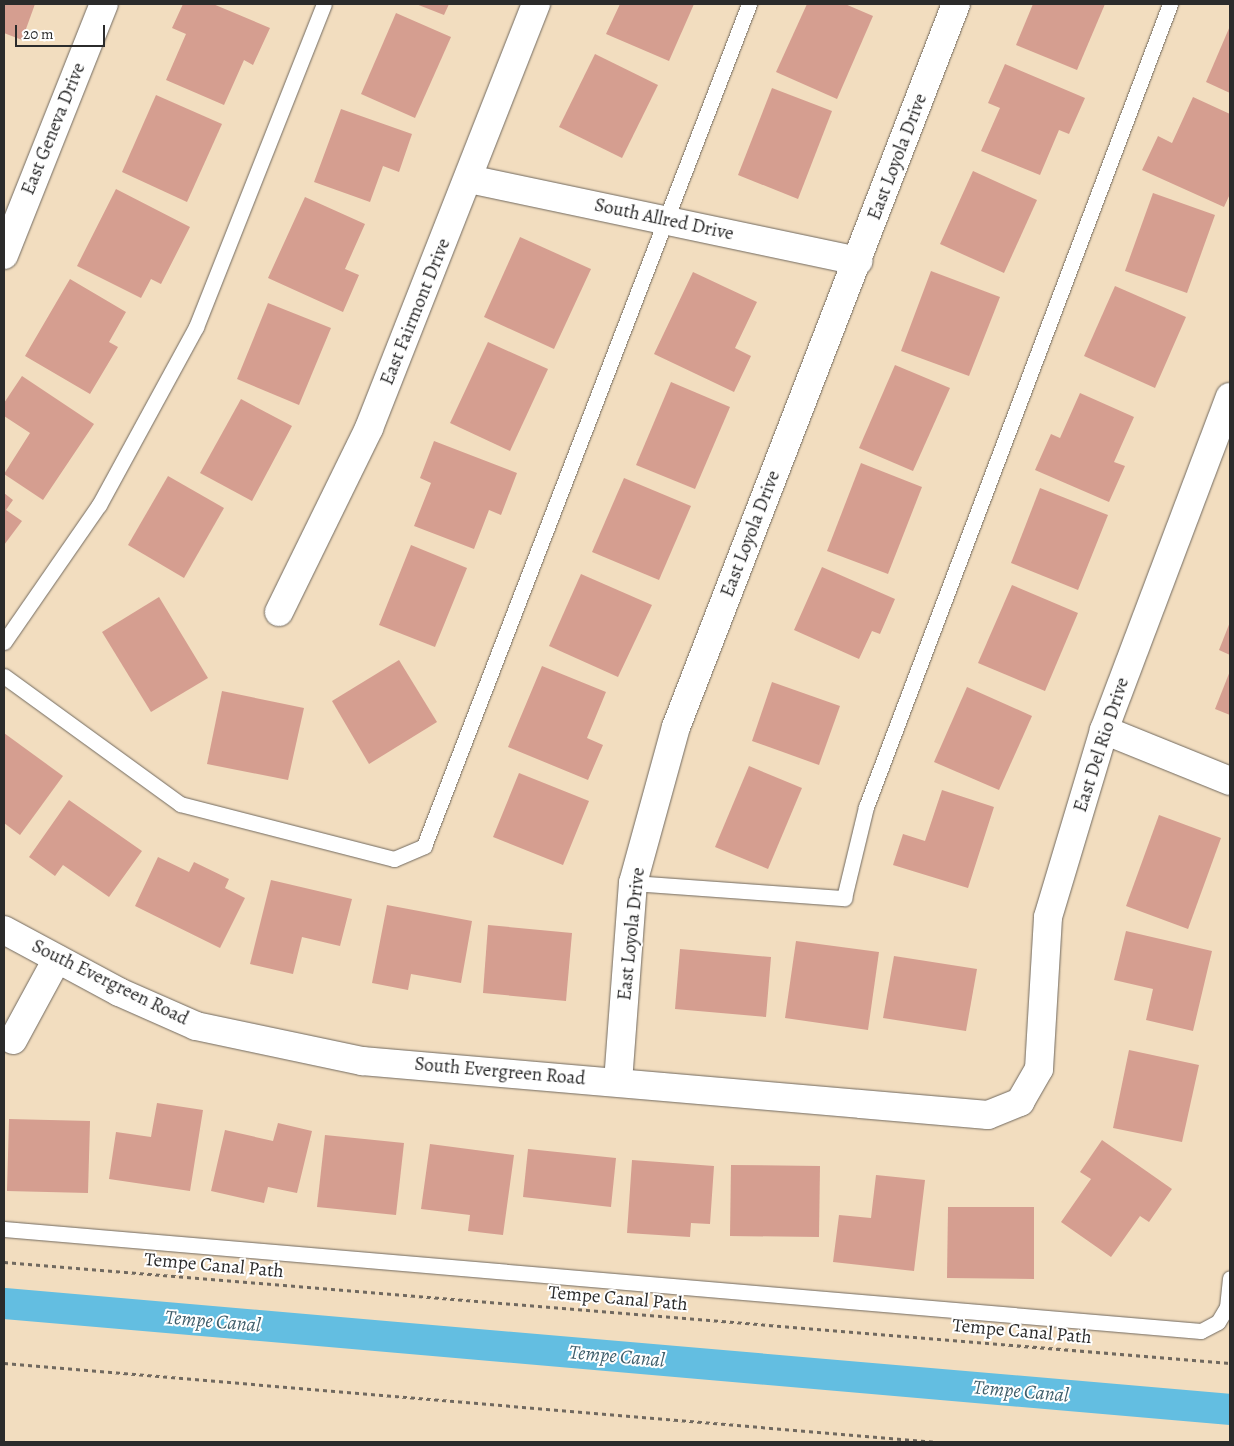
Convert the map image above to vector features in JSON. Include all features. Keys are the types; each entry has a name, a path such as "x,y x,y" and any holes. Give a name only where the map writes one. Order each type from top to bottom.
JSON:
{"street":[{"name":"East Geneva Drive","path":"4,255 104,4"},
{"name":"East Fairmont Drive","path":"279,612 369,428 469,179 536,4"},
{"name":"East Loyola Drive","path":"618,1082 633,883 676,727 956,4"},
{"name":"South Allred Drive","path":"469,179 858,261"},
{"name":"East Del Rio Drive","path":"1020,1102 1039,1069 1048,917 1104,730 1230,397"},
{"path":"1104,730 1230,781"},
{"name":"South Evergreen Road","path":"4,930 57,959 196,1026 362,1061 988,1115 1020,1102"},
{"path":"13,1040 57,959"}],"lane":[{"path":"4,642 99,505 196,327 324,4"},
{"path":"4,676 180,804 394,859 424,846 667,221 749,4"},
{"path":"633,883 844,898 866,807 1170,4"},
{"path":"4,1230 1201,1331 1218,1322 1227,1307 1230,1278"}],"path":[{"name":"Tempe Canal Path","path":"4,1262 1230,1363"},
{"path":"4,1363 937,1442"}],"building":[{"path":"4,4 35,4 22,40 4,33"},
{"path":"183,4 213,4 270,28 253,65 244,60 224,105 166,80 186,34 172,28"},
{"path":"416,4 449,4 444,15"},
{"path":"620,4 694,4 669,61 606,34"},
{"path":"807,4 845,4 873,16 837,99 776,72"},
{"path":"1033,4 1105,4 1077,70 1016,45"},
{"path":"396,13 451,37 415,118 361,94"},
{"path":"1230,26 1230,93 1206,82"},
{"path":"595,54 658,85 622,158 559,127"},
{"path":"1005,64 1085,98 1069,134 1059,130 1040,175 981,151 1000,108 988,103"},
{"path":"772,88 832,111 798,199 738,175"},
{"path":"156,95 222,124 187,202 122,172"},
{"path":"1193,97 1230,114 1230,194 1224,207 1142,170 1158,136 1172,143"},
{"path":"341,109 412,134 399,172 383,166 370,202 314,182"},
{"path":"973,171 1037,200 1004,273 940,244"},
{"path":"116,189 190,227 161,284 151,279 141,298 77,266"},
{"path":"1153,193 1215,215 1187,293 1125,271"},
{"path":"305,197 365,224 345,269 359,275 343,312 268,278"},
{"path":"520,237 591,269 554,349 484,317"},
{"path":"931,271 1000,297 969,376 901,351"},
{"path":"693,272 757,302 735,348 751,356 734,392 654,354"},
{"path":"70,279 126,312 109,342 118,347 90,394 25,356"},
{"path":"1115,286 1186,317 1155,388 1084,356"},
{"path":"268,303 331,328 299,405 237,379"},
{"path":"488,342 548,369 510,451 450,423"},
{"path":"895,365 950,388 913,471 859,448"},
{"path":"22,376 94,424 43,500 4,474 30,433 4,416 4,403"},
{"path":"671,382 730,407 695,489 636,465"},
{"path":"1080,393 1134,417 1114,462 1125,466 1109,502 1035,470 1051,434 1060,438"},
{"path":"241,399 292,426 252,501 200,473"},
{"path":"434,441 517,473 501,515 489,510 474,549 414,526 431,483 420,478"},
{"path":"861,463 922,487 888,574 827,551"},
{"path":"168,476 224,508 184,578 128,545"},
{"path":"624,478 691,506 659,580 592,552"},
{"path":"1040,488 1108,515 1078,590 1011,563"},
{"path":"4,493 13,500 6,510 22,521 4,545"},
{"path":"411,545 467,568 435,647 379,625"},
{"path":"822,567 895,599 880,634 872,631 859,659 794,630"},
{"path":"581,574 652,605 618,677 549,646"},
{"path":"1012,585 1078,613 1045,691 978,663"},
{"path":"159,597 208,678 151,712 102,632"},
{"path":"1230,622 1230,655 1219,650"},
{"path":"399,660 437,722 369,764 332,701"},
{"path":"542,666 606,692 587,738 603,745 588,780 508,747"},
{"path":"1230,671 1230,715 1215,709"},
{"path":"772,682 840,706 819,765 752,741"},
{"path":"967,687 1032,716 999,790 934,762"},
{"path":"222,691 304,708 288,780 207,764"},
{"path":"4,733 63,776 20,835 4,823"},
{"path":"749,766 802,788 768,869 715,847"},
{"path":"519,773 589,801 563,865 493,837"},
{"path":"942,790 994,807 968,888 893,865 903,834 925,841"},
{"path":"69,800 142,851 109,897 63,865 55,876 29,857"},
{"path":"1159,815 1221,838 1188,929 1126,906"},
{"path":"158,857 189,872 194,862 229,879 225,888 245,898 220,948 135,906"},
{"path":"271,880 352,899 340,946 302,937 293,974 250,964"},
{"path":"387,905 472,921 461,983 411,974 408,990 372,983"},
{"path":"488,925 572,933 566,1001 483,993"},
{"path":"1126,931 1212,951 1193,1031 1146,1020 1153,989 1114,980"},
{"path":"796,941 879,952 868,1030 785,1018"},
{"path":"680,949 771,957 766,1017 675,1009"},
{"path":"894,956 977,969 966,1031 883,1018"},
{"path":"1129,1050 1199,1065 1182,1142 1113,1128"},
{"path":"157,1103 203,1110 190,1191 109,1179 116,1132 151,1137"},
{"path":"9,1119 90,1121 88,1193 7,1191"},
{"path":"278,1123 312,1131 297,1193 268,1187 264,1203 211,1191 225,1130 273,1141"},
{"path":"325,1135 404,1143 396,1215 317,1207"},
{"path":"1102,1140 1172,1189 1149,1222 1140,1216 1111,1257 1061,1222 1091,1179 1080,1172"},
{"path":"430,1144 514,1155 503,1235 468,1231 470,1215 421,1209"},
{"path":"528,1149 616,1158 611,1207 523,1197"},
{"path":"632,1160 714,1166 710,1224 691,1223 690,1237 627,1233"},
{"path":"731,1165 820,1166 819,1237 730,1236"},
{"path":"876,1175 925,1180 914,1271 833,1262 839,1215 871,1218"},
{"path":"948,1207 1034,1207 1034,1279 947,1278"}],"waterway":[{"name":"Tempe Canal","path":"4,1303 1230,1409"}]}
